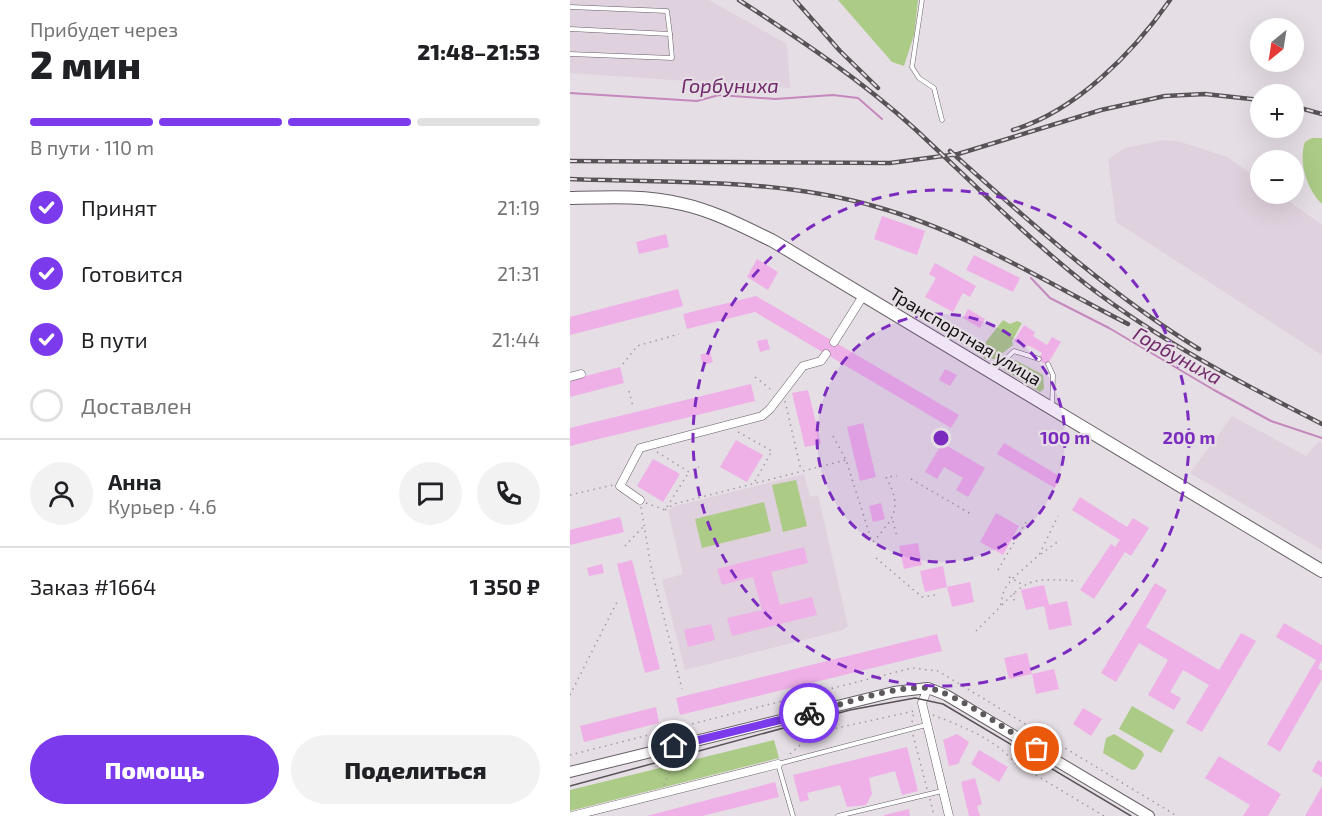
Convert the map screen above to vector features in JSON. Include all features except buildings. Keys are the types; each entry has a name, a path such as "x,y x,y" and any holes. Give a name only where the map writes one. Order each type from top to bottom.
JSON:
{"main road":[{"name":"Транспортная улица","path":"570,198 622,197 681,203 722,217 773,241 1322,571"},
{"path":"570,772 894,692 928,688 963,704 1149,816"}],"street":[{"path":"834,342 863,296"},
{"path":"640,500 621,489 620,483 640,448 766,413 803,366 821,361 826,354"},
{"path":"570,377 581,374"},
{"path":"928,688 923,699 924,713 949,816"},
{"path":"572,816 778,764"}],"lane":[{"path":"922,0 912,67 919,78 934,88 942,120"},
{"path":"570,7 667,11 672,58 570,54"},
{"path":"570,29 670,34"},
{"path":"992,373 1014,351 1039,359"},
{"path":"1048,364 1053,375 1052,408"},
{"path":"793,816 778,764 927,725"},
{"path":"838,816 943,790"}],"path":[{"path":"623,364 637,346 679,334"},
{"path":"754,378 782,393 801,471"},
{"path":"629,391 633,407"},
{"path":"726,425 772,451 753,484"},
{"path":"833,436 846,460 872,542 893,520"},
{"path":"646,446 689,472"},
{"path":"665,510 674,504 846,460"},
{"path":"665,510 689,472 699,467"},
{"path":"897,476 886,477 894,492 893,520 897,537"},
{"path":"911,479 971,514"},
{"path":"570,495 620,483"},
{"path":"640,500 665,510"},
{"path":"640,500 651,567 682,689"},
{"path":"1039,555 1058,516"},
{"path":"998,570 1026,522"},
{"path":"625,546 644,526"},
{"path":"1000,607 1010,578 1060,540"},
{"path":"876,558 922,597 935,595"},
{"path":"1010,578 1023,585"},
{"path":"976,631 1023,585 1040,579 1078,581"},
{"path":"1014,592 1014,601"},
{"path":"570,694 618,600"},
{"path":"570,755 912,668 928,668 938,671 1177,816"},
{"path":"924,713 955,721 1004,751 1014,762 1104,816"},
{"path":"661,794 676,755"}],"shaded area":[{"path":"570,0 709,0 787,44 790,88 570,73"},
{"path":"1164,140 1181,142 1227,157 1250,173 1250,204 1293,204 1322,225 1322,355 1116,222 1108,159 1125,148"},
{"path":"1232,416 1306,456 1319,441 1322,443 1322,550 1190,473"},
{"path":"804,474 810,497 818,495 848,626 843,630 685,670 662,580 683,574 668,510 675,506"}],"green space":[{"path":"838,0 918,0 914,35 904,66 892,62"},
{"path":"1312,138 1322,138 1322,204 1312,191 1305,175 1303,150 1305,142"},
{"path":"1003,320 1010,324 1017,321 1022,323 1012,341 1013,345 995,359 984,359 981,348"},
{"path":"1015,360 1043,375 1044,389 1040,392 1004,370"},
{"path":"796,480 807,526 783,532 772,485"},
{"path":"764,502 771,531 702,548 695,519"},
{"path":"1132,706 1174,730 1161,753 1119,729"},
{"path":"1114,734 1142,751 1144,755 1136,769 1132,770 1103,753 1106,738"},
{"path":"774,740 779,758 570,811 570,790"}],"waterway":[{"name":"Горбуниха","path":"570,93 697,101 719,95 775,99 833,95 858,98 882,119"},
{"name":"Горбуниха","path":"1031,278 1050,298 1109,328 1214,390 1271,421 1322,438"}],"tram line":[{"path":"570,786 850,710 915,698 943,704 1131,816"}],"railway":[{"path":"739,0 808,45 873,94 915,129 1042,248 1087,285 1172,343 1322,424"},
{"path":"795,0 840,51 878,88"},
{"path":"1013,130 1059,109 1101,78 1139,40 1170,0"},
{"path":"570,161 890,163 958,154 1101,110 1165,96 1205,94 1250,99"},
{"path":"1304,109 1322,114"},
{"path":"950,151 1101,280 1199,349"},
{"path":"570,179 763,186 801,191 877,207 910,217 974,244 1128,324"}],"way so far":[{"path":"809,713 894,692 928,688 963,704 1037,749"}],"route":[{"path":"674,746 809,713"}]}
